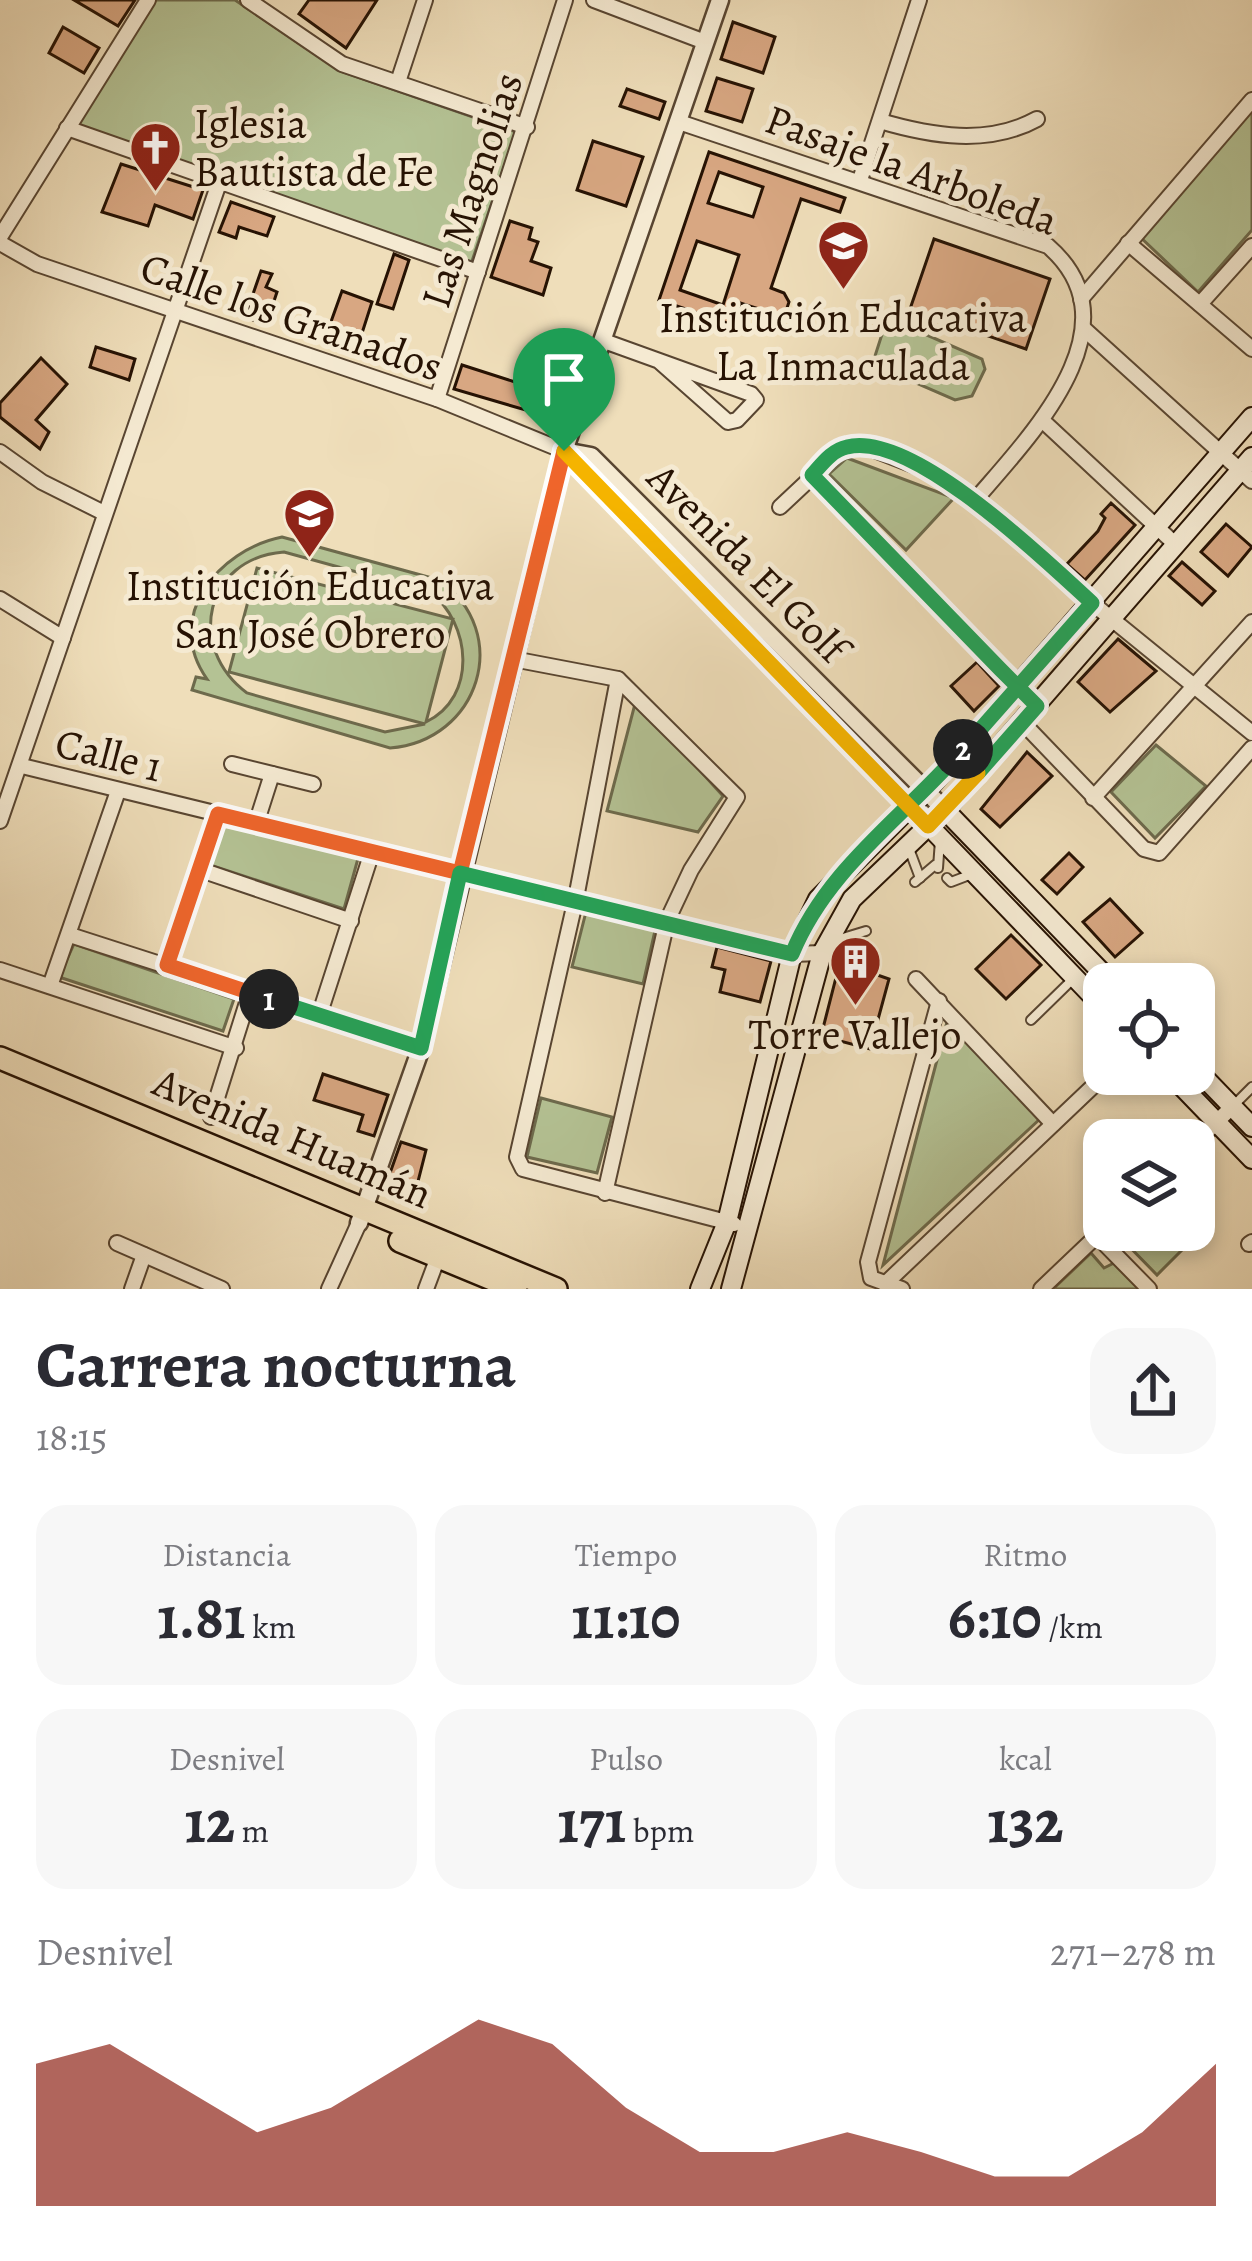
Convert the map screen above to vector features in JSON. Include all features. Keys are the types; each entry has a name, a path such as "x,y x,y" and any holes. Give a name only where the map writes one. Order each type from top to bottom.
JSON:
{"main road":[{"path":"700,1289 727,1222 792,954 832,880 926,791 1252,417"},
{"path":"731,1289 824,948 852,899 908,846 934,832 945,810 1175,544 1248,469"},
{"name":"Avenida El Golf","path":"945,810 1092,963"},
{"name":"Avenida El Golf","path":"934,832 1083,986"},
{"path":"1069,972 1080,951"},
{"name":"Avenida Huamán","path":"0,1057 516,1289"},
{"name":"Avenida Huamán","path":"0,1072 361,1217 556,1289"},
{"path":"1215,1089 1252,1127"},
{"path":"1190,1095 1252,1159"}],"street":[{"path":"0,240 148,0"},
{"path":"248,0 341,64 527,127"},
{"path":"398,82 425,0"},
{"name":"Las Magnolias","path":"437,399 566,0"},
{"path":"594,0 705,42"},
{"path":"328,1289 361,1217 421,1048 564,451 720,0"},
{"path":"860,180 919,0"},
{"path":"1081,299 1252,100"},
{"path":"880,121 927,133 993,135 1037,119"},
{"name":"Pasaje la Arboleda","path":"679,122 1048,246 1065,261 1081,299 1083,328 1070,374 1043,421 976,499"},
{"path":"67,128 478,272"},
{"path":"0,821 219,183"},
{"name":"Calle los Granados","path":"0,240 38,264 437,399 564,451"},
{"path":"1128,243 1252,349"},
{"path":"1200,304 1252,246"},
{"path":"1083,328 1220,452 1248,469"},
{"path":"604,341 752,394 756,400 737,420 728,422 659,361"},
{"path":"1043,421 1175,544"},
{"path":"780,507 833,453 862,445 934,473 976,499 1092,603 1252,733"},
{"name":"Avenida El Golf","path":"564,451 591,456 945,810"},
{"name":"Avenida El Golf","path":"564,451 934,832"},
{"path":"0,452 42,482 104,513"},
{"path":"812,475 1037,706"},
{"path":"698,594 714,577"},
{"path":"0,599 63,638"},
{"path":"1093,798 1252,622"},
{"path":"514,659 618,679 737,797 691,870 668,922 604,1193"},
{"path":"618,679 576,898 517,1157 523,1169 749,1228"},
{"path":"1023,723 1144,849 1159,854 1252,748"},
{"path":"232,764 313,784"},
{"name":"Calle 1","path":"22,766 792,954 824,948"},
{"path":"256,824 272,774"},
{"path":"50,986 118,791"},
{"path":"167,965 218,814"},
{"path":"319,1016 372,852"},
{"path":"201,870 351,921"},
{"path":"70,935 421,1048"},
{"path":"0,970 236,1048"},
{"path":"916,979 1053,1124"},
{"path":"211,1117 250,993"},
{"path":"902,1289 871,1278 868,1262 939,1001"},
{"path":"885,1284 1084,1095"},
{"path":"1217,1122 1232,1107"},
{"path":"117,1243 222,1289"},
{"path":"1041,1289 1083,1249"},
{"path":"1117,1251 1149,1289"},
{"path":"132,1289 144,1255"},
{"path":"426,1289 439,1257"}],"lane":[{"path":"908,846 917,880 936,867 934,832"},
{"path":"947,878 951,882 974,873"},
{"path":"824,948 866,931"},
{"path":"1030,1020 1069,972"},
{"path":"1232,1107 1252,1087"}],"green space":[{"path":"154,0 235,0 340,71 516,132 471,264 75,126"},
{"path":"1252,105 1252,230 1198,292 1137,234"},
{"path":"897,322 982,359 985,369 972,396 955,400 879,367 875,356 884,328"},
{"path":"847,458 954,498 906,550 829,474"},
{"path":"282,537 439,580 462,602 476,628 480,655 476,681 464,706 446,726 421,741 390,748 192,690 196,677 207,679 195,656 191,632 204,590 219,571 259,544","holes":["284,552 430,592 452,619 257,568 229,672 425,724 385,732 247,693 228,674 216,653 211,630 221,587 236,570 257,558","453,620 463,659 461,678 443,711 426,722"]},
{"path":"636,700 723,796 698,832 607,811"},
{"path":"1156,745 1206,786 1155,838 1111,792"},
{"path":"221,821 359,855 344,909 207,864"},
{"path":"587,908 656,926 643,984 572,967"},
{"path":"74,944 234,999 223,1031 59,977"},
{"path":"947,1022 1042,1117 883,1265"},
{"path":"541,1098 612,1117 597,1173 527,1157"},
{"path":"1134,1251 1181,1251 1157,1275"},
{"path":"1091,1253 1104,1268 1114,1263 1140,1289 1053,1289"}],"building":[{"path":"74,0 135,0 118,26"},
{"path":"309,0 377,0 346,48 299,14"},
{"path":"733,22 775,37 763,73 721,59"},
{"path":"63,27 99,48 84,73 49,53"},
{"path":"717,78 753,89 742,122 706,111"},
{"path":"627,89 665,102 659,119 620,106"},
{"path":"593,141 643,157 626,206 577,190"},
{"path":"709,152 845,198 840,212 801,199 771,288 784,293 789,302 784,317 740,303 733,325 659,300","holes":["719,172 763,187 753,217 708,203","697,241 739,255 723,305 680,290"]},
{"path":"121,164 203,190 193,219 155,205 148,226 102,212"},
{"path":"231,202 274,217 267,236 239,227 236,238 219,232"},
{"path":"510,221 532,228 529,239 538,242 531,261 551,268 543,295 491,277"},
{"path":"934,239 1050,279 1026,349 910,309"},
{"path":"394,254 409,260 393,309 377,304"},
{"path":"261,271 272,274 266,287 277,292 266,325 245,317"},
{"path":"342,291 372,302 355,355 323,344"},
{"path":"96,347 135,359 129,380 90,367"},
{"path":"41,358 67,384 36,420 49,432 40,449 0,417 0,403"},
{"path":"520,364 541,371 529,411 454,389 462,365 515,382"},
{"path":"1111,503 1135,525 1085,580 1067,564 1098,531 1105,518 1101,514"},
{"path":"1226,524 1252,547 1228,576 1201,552"},
{"path":"1182,562 1215,591 1202,605 1169,576"},
{"path":"1118,639 1156,671 1110,712 1078,682"},
{"path":"977,662 999,686 974,711 951,686"},
{"path":"1027,752 1052,776 1000,827 981,809"},
{"path":"1069,853 1083,867 1057,894 1042,880"},
{"path":"1110,899 1142,933 1115,957 1083,922"},
{"path":"1011,935 1041,965 1006,999 976,969"},
{"path":"717,947 771,961 760,1002 720,992 725,970 712,967"},
{"name":"Torre Vallejo","path":"840,962 889,979 870,1049 821,1036"},
{"path":"323,1074 388,1095 374,1136 358,1131 363,1115 314,1100"},
{"path":"401,1142 426,1150 413,1201 384,1190"}],"place":[{"name":"Iglesia Bautista de Fe","path":"155,193"},
{"name":"Institución Educativa La Inmaculada","path":"843,291"},
{"name":"Institución Educativa San José Obrero","path":"310,559"},
{"name":"Torre Vallejo","path":"855,1008"}],"route":[{"path":"564,451 460,873 218,814 167,965 421,1048 460,873 792,954 805,922 832,880 910,808 926,791 1018,686 1092,603 976,499 934,473 862,445 833,453 812,475 1000,669 1018,686 1037,706 928,826 910,808 894,793 698,594 564,451"}]}
